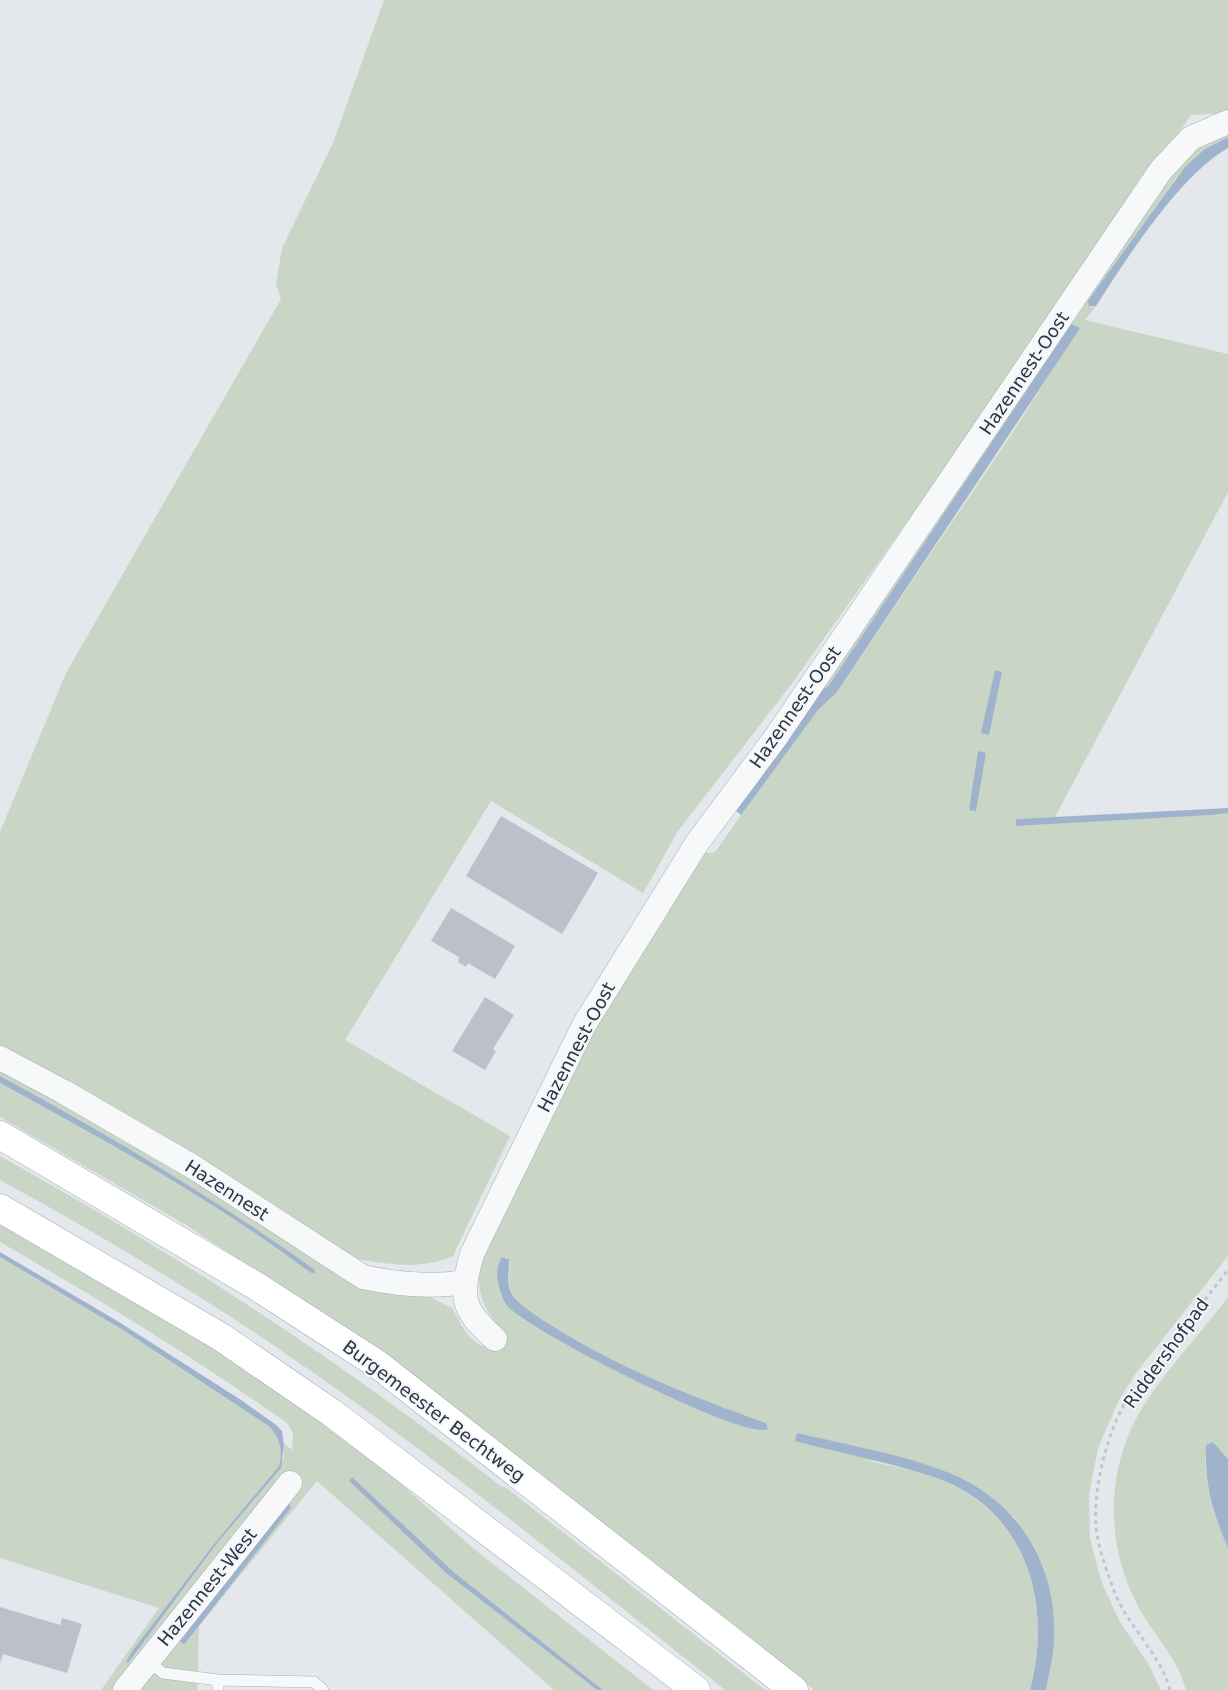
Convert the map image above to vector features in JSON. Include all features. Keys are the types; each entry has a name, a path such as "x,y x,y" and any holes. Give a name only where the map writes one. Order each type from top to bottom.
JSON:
{"main road":[{"name":"Burgemeester Bechtweg","path":"0,1135 256,1286 377,1364 794,1690"},
{"path":"0,1208 221,1337 316,1402 420,1478 696,1690"}],"street":[{"name":"Hazennest-Oost","path":"495,1339 471,1315 465,1299 464,1282 472,1254 584,1026 697,843 776,737 1161,170 1191,138 1228,122"},
{"name":"Hazennest","path":"0,1058 64,1092 195,1168 363,1277 396,1284 445,1285 464,1282"},
{"name":"Hazennest-West","path":"125,1690 290,1483"}],"lane":[{"path":"148,1660 163,1673 218,1685 314,1682 323,1690"}],"path":[{"name":"Riddershofpad","path":"1170,1690 1154,1655 1126,1616 1115,1593 1104,1560 1096,1526 1098,1493 1103,1461 1112,1432 1130,1396 1228,1270"}],"green space":[{"path":"384,0 1228,0 1228,113 1191,115 1094,259 793,682 678,831 643,893 491,801 345,1040 510,1136 453,1256 438,1261 406,1265 373,1262 325,1253 378,1291 430,1297 452,1308 467,1334 482,1346 498,1325 483,1302 479,1286 480,1260 595,1026 700,854 715,852 805,725 822,705 837,692 1013,432 1079,328 1071,324 829,685 819,693 1173,171 1204,143 1228,133 1228,137 1205,149 1176,178 1091,307 1096,306 1085,320 1228,354 1228,492 1055,817 1017,819 1016,826 1228,813 1228,1256 1136,1373 1119,1400 1098,1448 1089,1495 1090,1539 1102,1583 1120,1622 1149,1665 1161,1690 1046,1690 1049,1674 1045,1571 1033,1544 1014,1517 991,1497 965,1480 937,1468 923,1464 865,1460 931,1476 963,1491 990,1510 1010,1534 1025,1562 1034,1592 1038,1624 1036,1657 1030,1690 814,1690 535,1469 331,1320 186,1225 0,1117 0,1083 159,1172 274,1246 311,1273 314,1269 238,1217 160,1168 0,1076 0,832 66,673 281,299 276,284 282,248 333,143","holes":["507,1257 509,1261 509,1281 514,1297 526,1309 550,1325 628,1368 766,1423 756,1430 679,1401 604,1365 526,1321 506,1305 500,1293 498,1279 500,1260"]},
{"path":"0,1156 130,1231 320,1353 502,1487 504,1486 765,1690 725,1690 456,1477 345,1395 183,1286 74,1221 0,1180"},
{"path":"0,1217 165,1314 353,1441 474,1549 653,1690 603,1690 455,1573 352,1477 349,1481 446,1573 597,1690 554,1690 317,1481 199,1626 197,1690 101,1690 159,1608 0,1558 0,1257 123,1330 270,1427 280,1445 279,1465 284,1457 284,1444 292,1450 293,1433 287,1423 181,1352 0,1242","holes":["278,1468 269,1482 218,1542 128,1663 133,1650 214,1544","292,1506 184,1645 180,1641 245,1556"]},
{"path":"1228,1297 1228,1459 1213,1442 1205,1459 1214,1513 1228,1548 1228,1690 1186,1690 1176,1665 1140,1610 1125,1576 1118,1553 1115,1529 1116,1482 1120,1459 1138,1415 1169,1369"}],"water":[{"path":"1228,137 1228,148 1191,178 1173,198 1138,242 1096,306 1089,306 1088,301 1185,167 1205,149"},
{"path":"1071,324 1080,328 837,692 818,710 741,815 734,809 819,693 829,685"},
{"path":"995,670 1002,672 989,735 981,733"},
{"path":"978,751 986,753 976,811 969,810"},
{"path":"1228,808 1228,813 1210,815 1016,826 1016,819"},
{"path":"0,1076 81,1121 199,1192 314,1269 315,1273 311,1273 274,1246 159,1172 0,1083"},
{"path":"0,1252 119,1322 241,1400 282,1431 284,1445 281,1468 218,1542 128,1663 126,1662 133,1650 214,1544 279,1466 280,1445 270,1427 123,1330 0,1257"},
{"path":"502,1257 509,1259 508,1282 513,1296 525,1308 549,1324 601,1354 654,1380 766,1423 768,1429 751,1428 721,1419 682,1402 594,1360 525,1320 508,1307 499,1289 497,1275 499,1262"},
{"path":"797,1433 884,1453 936,1468 963,1479 987,1494 1008,1511 1025,1532 1038,1555 1048,1581 1053,1608 1054,1638 1046,1690 1030,1690 1036,1657 1038,1624 1034,1592 1025,1561 1010,1534 989,1510 963,1490 931,1476 795,1441"},
{"path":"1213,1442 1228,1459 1228,1548 1214,1510 1206,1472 1206,1445"},
{"path":"352,1477 455,1573 603,1690 597,1690 446,1573 349,1481"},
{"path":"289,1503 291,1508 184,1645 180,1641"}],"building":[{"path":"501,816 598,873 562,934 466,876"},
{"path":"451,908 515,946 495,979 468,963 466,967 458,962 459,957 431,941"},
{"path":"485,997 514,1015 493,1049 496,1051 485,1070 452,1051"},
{"path":"0,1607 60,1625 62,1618 82,1624 67,1673 3,1654 0,1663"}]}
